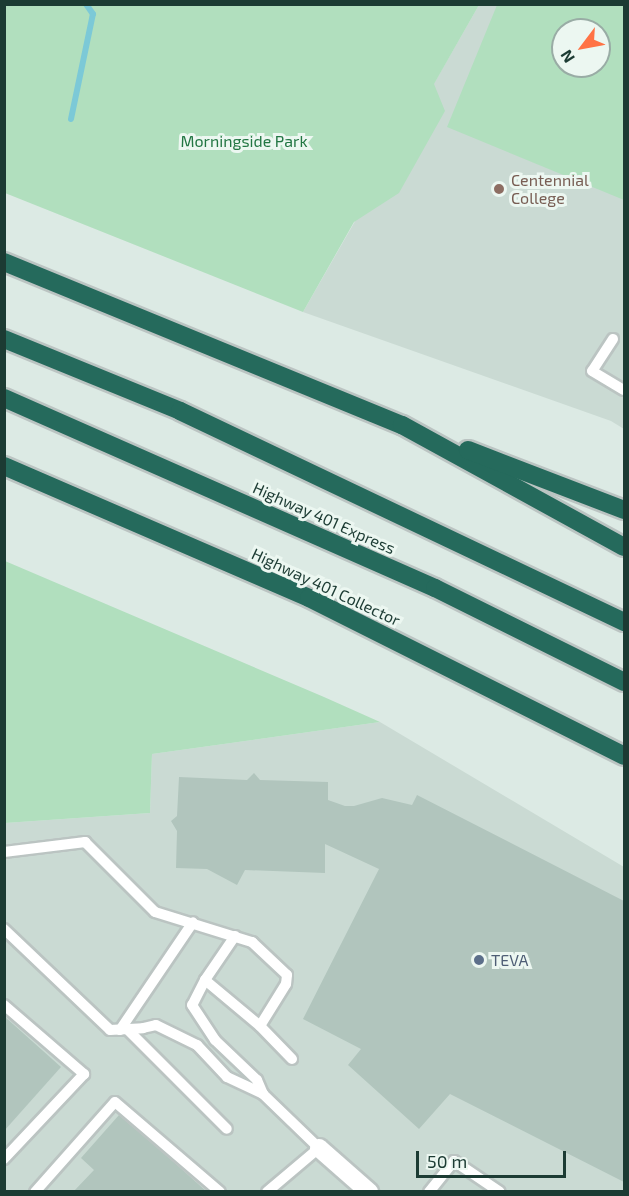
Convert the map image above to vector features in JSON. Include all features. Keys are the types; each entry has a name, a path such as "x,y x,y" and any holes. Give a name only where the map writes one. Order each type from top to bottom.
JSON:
{"highway":[{"path":"4,262 402,425 624,510"},
{"name":"Highway 401 Express","path":"4,339 180,411 624,622"},
{"name":"Highway 401 Express","path":"4,398 435,588 624,682"},
{"path":"402,425 624,547"},
{"name":"Highway 401 Collector","path":"4,466 309,598 624,756"}],"street":[{"path":"319,1148 369,1191"}],"lane":[{"path":"613,339 592,371 624,390"},
{"path":"4,852 85,842 155,912 252,942 287,975 286,984 260,1026"},
{"path":"123,1029 193,922"},
{"path":"4,929 110,1030 156,1025 196,1046 227,1077 263,1094 319,1148 267,1191"},
{"path":"235,936 205,980 192,1005 215,1040 257,1080 263,1094"},
{"path":"205,980 260,1026 292,1059"},
{"path":"4,1005 84,1074 4,1159"},
{"path":"123,1029 226,1129"},
{"path":"35,1191 115,1102 220,1191"},
{"path":"429,1191 454,1161 500,1191"}],"shaded area":[{"name":"Centennial College","path":"479,5 624,5 624,429 611,421 303,312"},
{"path":"380,722 624,867 624,1191 5,1192 5,823 150,813 152,754"}],"green space":[{"name":"Morningside Park","path":"4,5 479,5 434,84 445,111 399,193 354,222 303,312 5,193"},
{"path":"497,5 624,5 624,200 447,127"},
{"path":"5,561 380,722 152,754 150,813 5,823"}],"building":[{"name":"TEVA","path":"254,773 260,780 328,782 328,800 345,806 354,806 382,798 412,805 417,795 624,901 624,1182 450,1094 419,1129 348,1065 361,1049 303,1019 379,869 325,844 325,873 245,870 237,885 207,869 176,868 177,831 171,821 177,816 179,777 247,780"},
{"path":"4,1016 61,1067 4,1131"},
{"path":"119,1115 206,1191 74,1191 94,1170 81,1158"}],"waterway":[{"path":"71,119 93,14 86,4"}],"place":[{"name":"Centennial College","path":"499,189"},
{"name":"TEVA","path":"479,960"}]}
